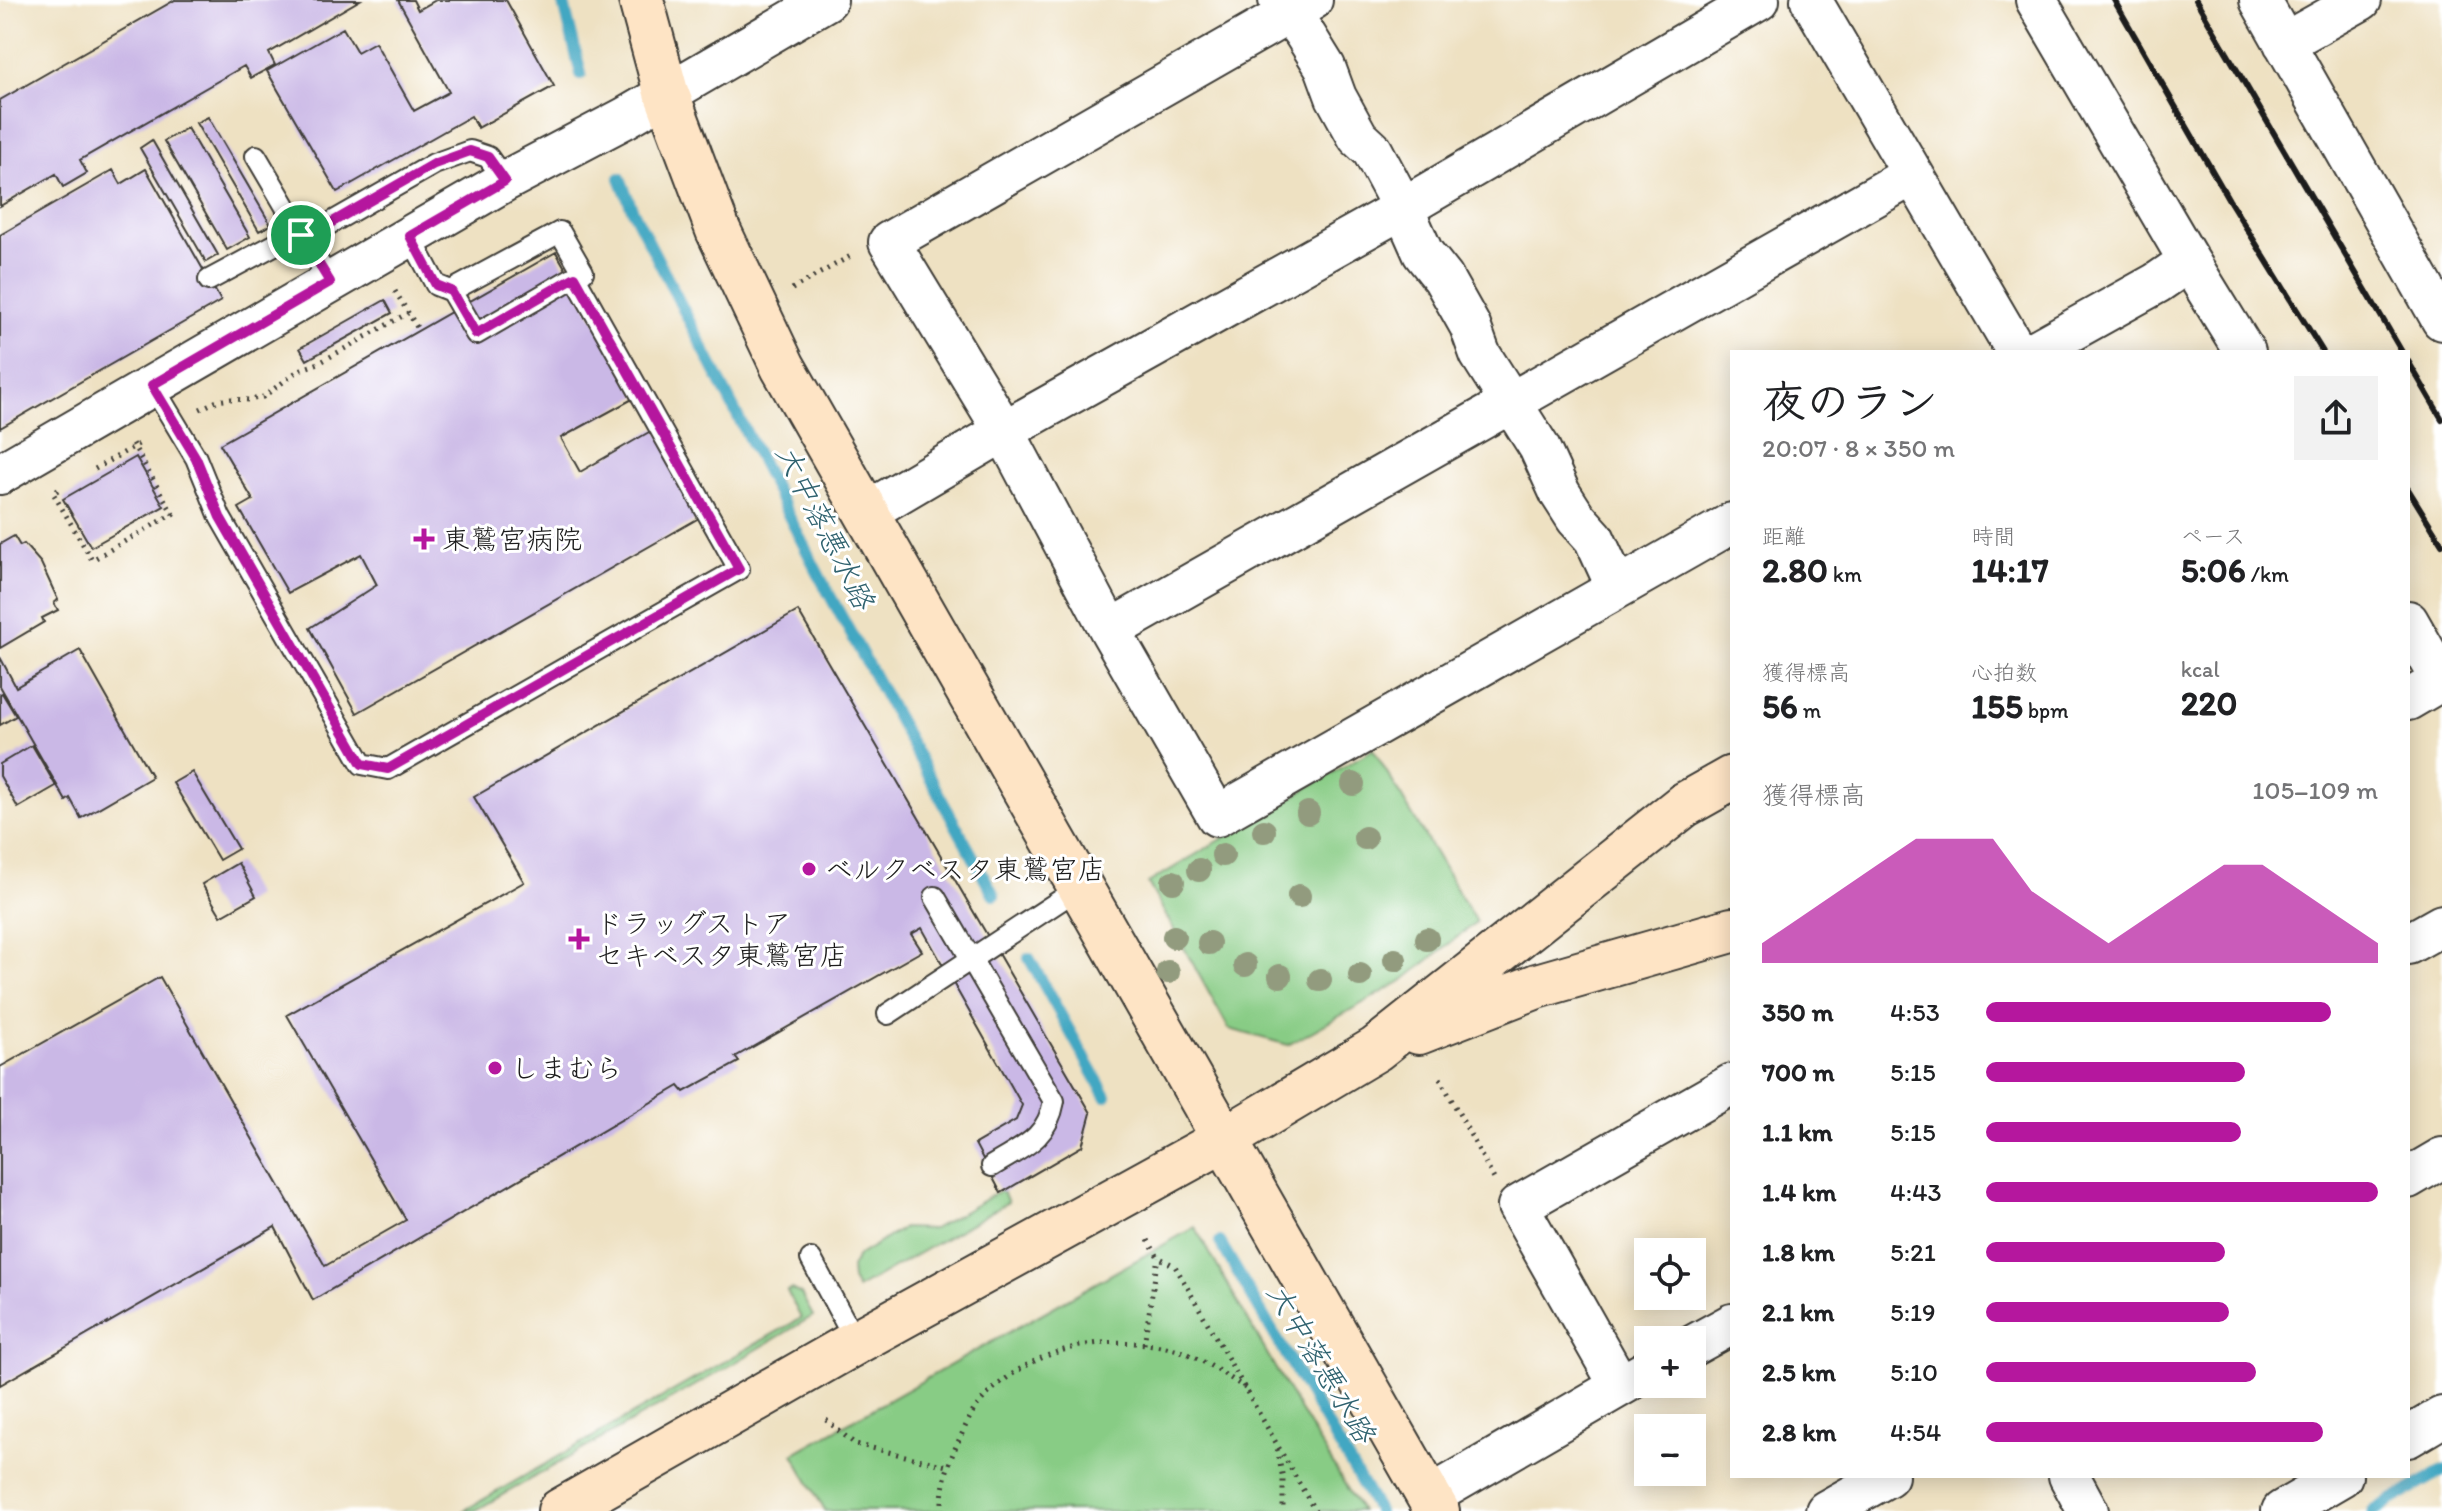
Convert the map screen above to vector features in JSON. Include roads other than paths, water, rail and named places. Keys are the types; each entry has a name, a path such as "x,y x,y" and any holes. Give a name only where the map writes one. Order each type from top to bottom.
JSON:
{"street":[{"path":"641,0 666,92 724,244 783,367 1433,1504 1634,1378 1518,1206 1730,1085"},
{"path":"0,474 505,181 625,118 827,0"},
{"path":"865,513 1004,431 1403,208 1759,0"},
{"path":"1811,0 2016,350"},
{"path":"2036,0 2244,350"},
{"path":"2260,0 2442,320"},
{"path":"2284,43 2361,0"},
{"path":"1617,588 1594,538 1560,493 1539,447 1480,354 1470,326 1443,278 1423,253 1372,150 1358,137 1293,5 889,242 1004,431 1110,630 1217,816 1730,524"},
{"path":"1110,630 1912,175"},
{"path":"2037,350 2157,283 2189,261"},
{"path":"2410,624 2442,680 2410,699"},
{"path":"560,1511 856,1342 1225,1139 1376,1049 1684,805 1730,779"},
{"path":"2410,943 2442,925"},
{"path":"1376,1049 1537,986 1730,931"},
{"path":"2410,1177 2442,1158"},
{"path":"1706,1338 1730,1325"},
{"path":"2410,1436 2442,1417"},
{"path":"1826,1511 1884,1478"},
{"path":"2070,1478 2088,1511"},
{"path":"2282,1511 2339,1478"}],"lane":[{"path":"209,280 278,243 322,228 434,164 470,151 488,157 505,181"},
{"path":"256,156 330,282"},
{"path":"410,236 436,285 451,291 476,334 583,272 560,232 451,291"},
{"path":"152,385 196,458 220,517 362,764 388,769 739,569 575,277"},
{"path":"888,1014 1082,886"},
{"path":"935,897 1054,1101 1050,1120 1034,1141 992,1166"},
{"path":"811,1259 856,1342"}],"waterway":[{"name":"大中落悪水路","path":"563,0 581,74"},
{"name":"大中落悪水路","path":"620,178 633,211 822,581 994,895"},
{"name":"大中落悪水路","path":"1029,958 1106,1096"},
{"name":"大中落悪水路","path":"1220,1242 1378,1511"},
{"name":"大中落悪水路","path":"2373,1511 2442,1471"}],"railway":[{"path":"2114,0 2229,200 2322,350"},
{"path":"2196,0 2401,350"},
{"path":"2410,364 2442,419"},
{"path":"2410,492 2442,544"}],"place":[{"name":"東鷲宮病院","path":"424,539"},
{"name":"ベルクベスタ東鷲宮店","path":"809,869"},
{"name":"ドラッグストア セキベスタ東鷲宮店","path":"579,939"},
{"name":"しまむら","path":"495,1068"}]}
